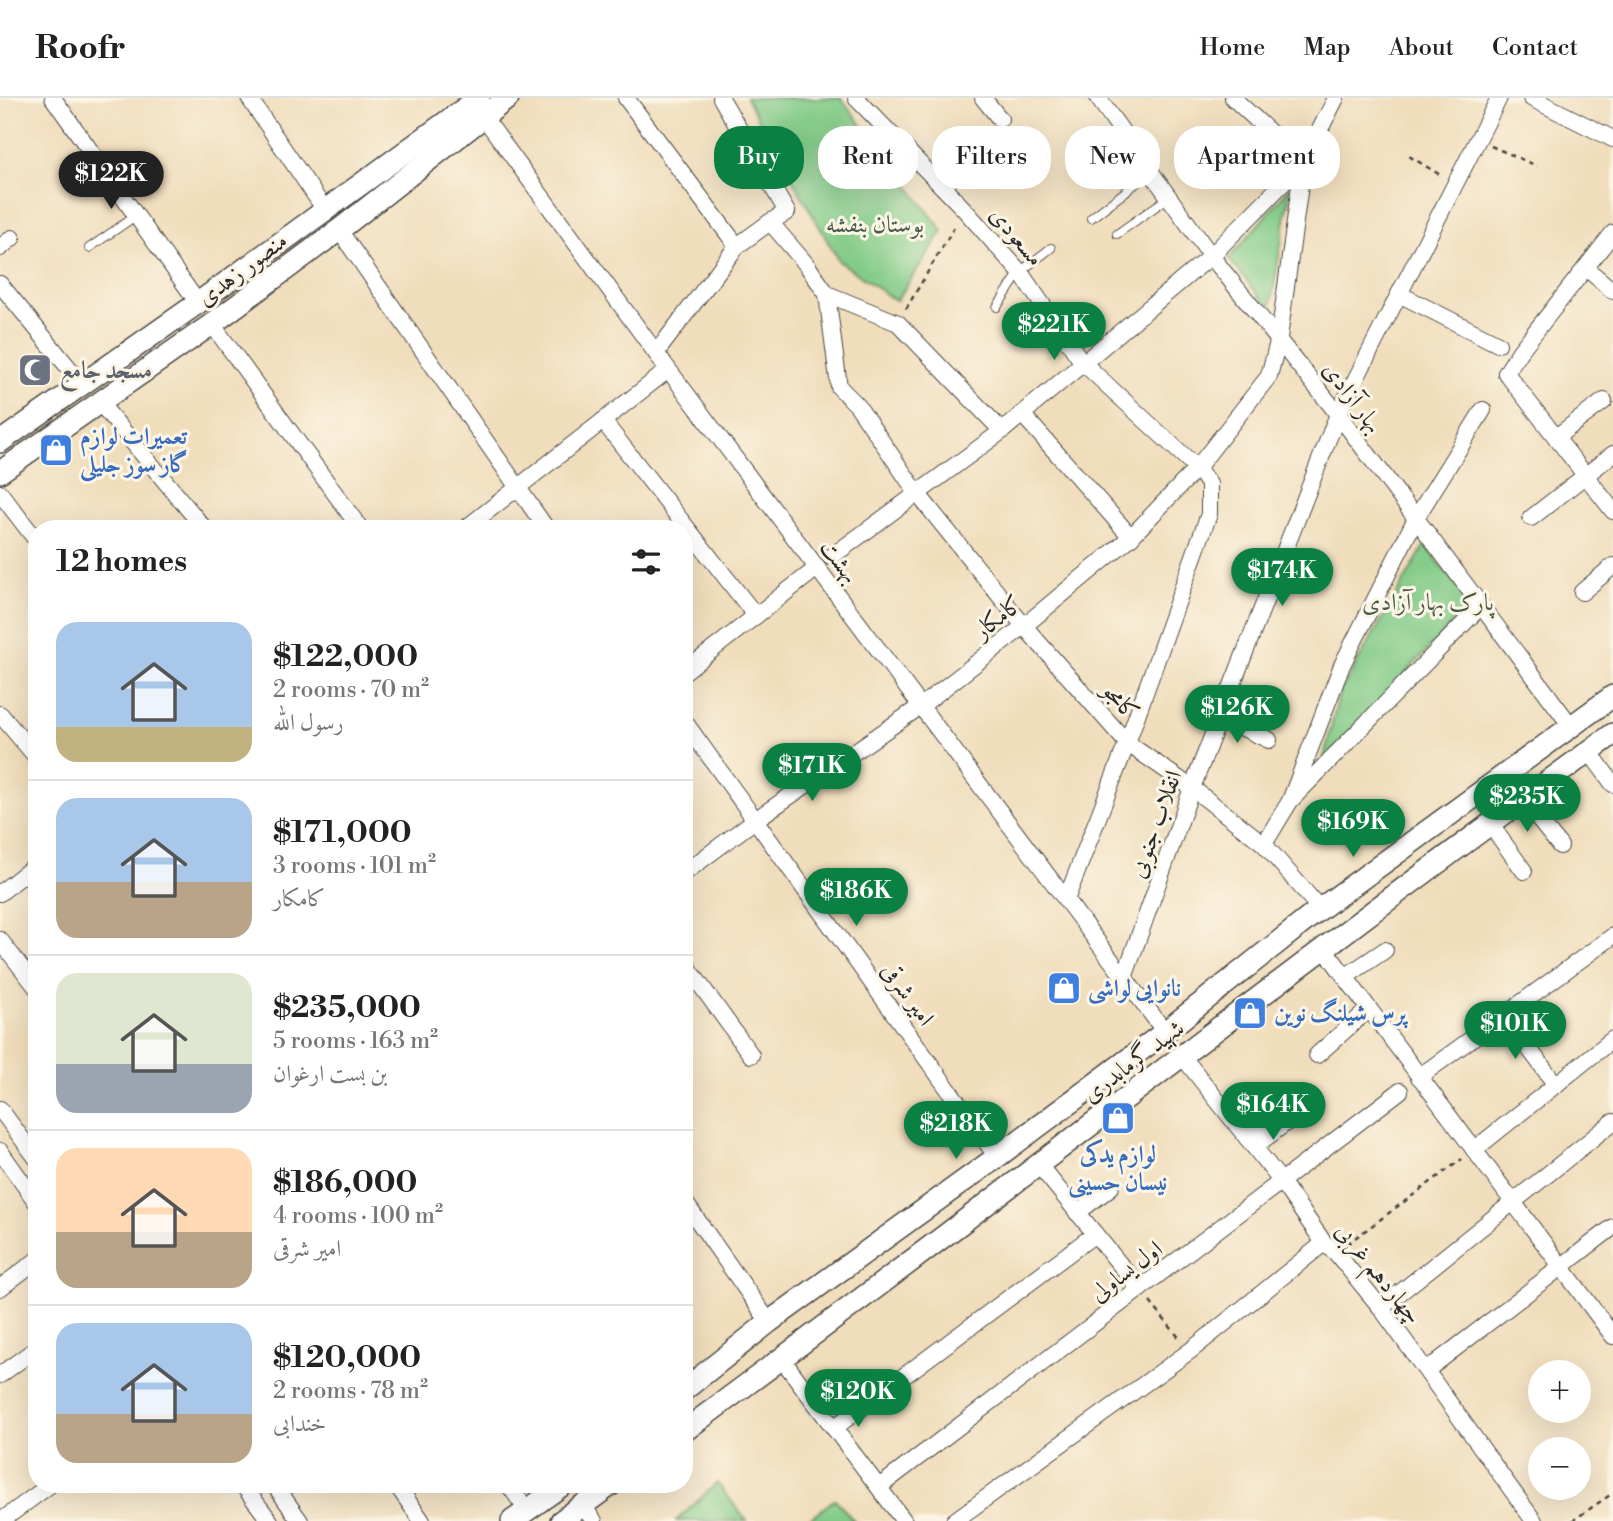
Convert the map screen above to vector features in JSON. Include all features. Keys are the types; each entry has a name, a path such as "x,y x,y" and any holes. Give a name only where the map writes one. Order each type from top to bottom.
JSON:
{"main road":[{"name":"منصور زهدی","path":"0,442 198,303 474,103 508,98"},
{"name":"منصور زهدی","path":"0,472 212,324 338,230 474,103"},
{"path":"325,210 338,230"},
{"name":"شهید گرمابدری","path":"693,1383 769,1322 998,1157 1165,1031 1320,909 1613,696"},
{"path":"1571,726 1589,751"},
{"name":"شهید گرمابدری","path":"693,1424 1183,1057 1323,947 1613,734"},
{"path":"1165,1031 1183,1057"},
{"path":"520,1516 552,1493"},
{"path":"561,1521 589,1513 605,1493"}],"street":[{"path":"53,98 198,303"},
{"path":"248,98 325,210"},
{"path":"626,98 737,246"},
{"path":"656,353 737,246 787,212 721,98"},
{"name":"مسعودی","path":"856,98 964,209 1020,272 1082,362 1197,468"},
{"path":"983,98 1000,119"},
{"name":"بهار آزادی","path":"1098,98 1118,126"},
{"path":"1233,98 1263,126"},
{"name":"انقلاب جنوبی","path":"1124,978 1192,788 1338,414 1499,98"},
{"path":"1531,98 1613,139"},
{"path":"1320,126 1331,101"},
{"name":"بهشت","path":"474,103 668,370 1165,1031"},
{"name":"بهار آزادی","path":"1160,184 1211,256 1338,414 1571,726"},
{"path":"831,557 1002,431 1211,256 1277,189"},
{"name":"کامکار","path":"693,866 755,820 921,706 1024,626 1131,537 1197,468 1269,376 1279,338 1299,189"},
{"path":"770,222 806,264 827,294 898,323 1002,431"},
{"path":"338,230 540,520"},
{"path":"1613,233 1520,351 1506,373 1613,511"},
{"path":"1586,268 1613,291"},
{"path":"0,284 82,384"},
{"name":"کامجو","path":"827,294 839,387 857,405 917,493 1024,626 1126,743 1192,788 1264,844 1320,909"},
{"path":"1399,294 1498,345"},
{"path":"212,324 354,520"},
{"path":"476,520 668,370"},
{"path":"1556,437 1604,401"},
{"path":"100,403 197,520"},
{"path":"1264,844 1290,801 1342,665 1416,518 1483,410"},
{"path":"1022,414 1131,537"},
{"path":"603,421 681,520"},
{"path":"1531,519 1613,454"},
{"path":"1066,900 1209,514 1209,484 1197,468"},
{"path":"0,493 28,529"},
{"path":"693,536 756,616"},
{"path":"1582,592 1613,566"},
{"path":"693,665 817,568"},
{"path":"1290,801 1481,606"},
{"path":"0,714 28,747"},
{"path":"1220,717 1269,740"},
{"name":"امیر شرقی","path":"693,734 998,1157"},
{"path":"1589,751 1613,784"},
{"path":"1523,800 1560,846"},
{"path":"1490,824 1524,871"},
{"path":"0,893 28,871"},
{"path":"1419,1077 1613,936"},
{"path":"0,940 28,976"},
{"path":"1323,947 1613,1336"},
{"path":"1345,977 1385,950"},
{"path":"693,974 751,1055"},
{"path":"1317,1055 1369,1009"},
{"path":"1505,1016 1556,1085"},
{"path":"1474,1150 1613,1039"},
{"name":"چهاردهم غربی","path":"1183,1057 1330,1248 1381,1308 1534,1521"},
{"name":"اول یساولی","path":"879,1487 1400,1091"},
{"path":"1250,1142 1306,1100"},
{"path":"0,1109 28,1147"},
{"path":"1381,1308 1613,1122"},
{"path":"0,1151 28,1190"},
{"path":"1038,1164 1140,1289"},
{"path":"1077,1213 1111,1187"},
{"path":"693,1214 769,1322"},
{"path":"1427,1370 1613,1227"},
{"path":"834,1428 1095,1234"},
{"path":"954,1521 1330,1248"},
{"path":"0,1288 28,1267"},
{"path":"0,1376 28,1355"},
{"path":"782,1359 904,1521"},
{"path":"1,1521 39,1493"},
{"path":"249,1493 270,1521"},
{"path":"280,1493 300,1521"},
{"path":"402,1493 422,1521"},
{"path":"511,1493 520,1516"}],"lane":[{"path":"1091,218 1129,189"},
{"path":"1118,234 1169,197"},
{"path":"89,247 136,215"},
{"path":"997,307 1020,272 1051,248"}],"path":[{"path":"1478,140 1537,166"},
{"path":"1409,156 1455,184"},
{"path":"898,323 964,209"},
{"path":"1330,1248 1474,1150"},
{"path":"1140,1289 1190,1351"},
{"path":"1572,1521 1613,1493"}],"green space":[{"name":"بوستان بنفشه","path":"746,98 841,98 862,126 818,126 818,189 911,189 943,231 896,301 839,261 798,189 804,189 804,126 762,126"},
{"path":"1288,189 1290,189 1270,309 1229,259"},
{"name":"پارک بهار آزادی","path":"1425,545 1470,604 1323,762 1339,694"},
{"path":"717,1483 747,1521 676,1521"},
{"path":"835,1499 854,1521 807,1521"}],"place":[{"name":"مسجد جامع","path":"35,370"},
{"name":"تعمیرات لوازم گاز سوز جلیلی","path":"56,450"},
{"name":"نانوایی لواشی","path":"1064,988"},
{"name":"پرس شیلنگ نوین","path":"1250,1013"},
{"name":"لوازم یدکی نیسان حسینی","path":"1118,1118"}]}
